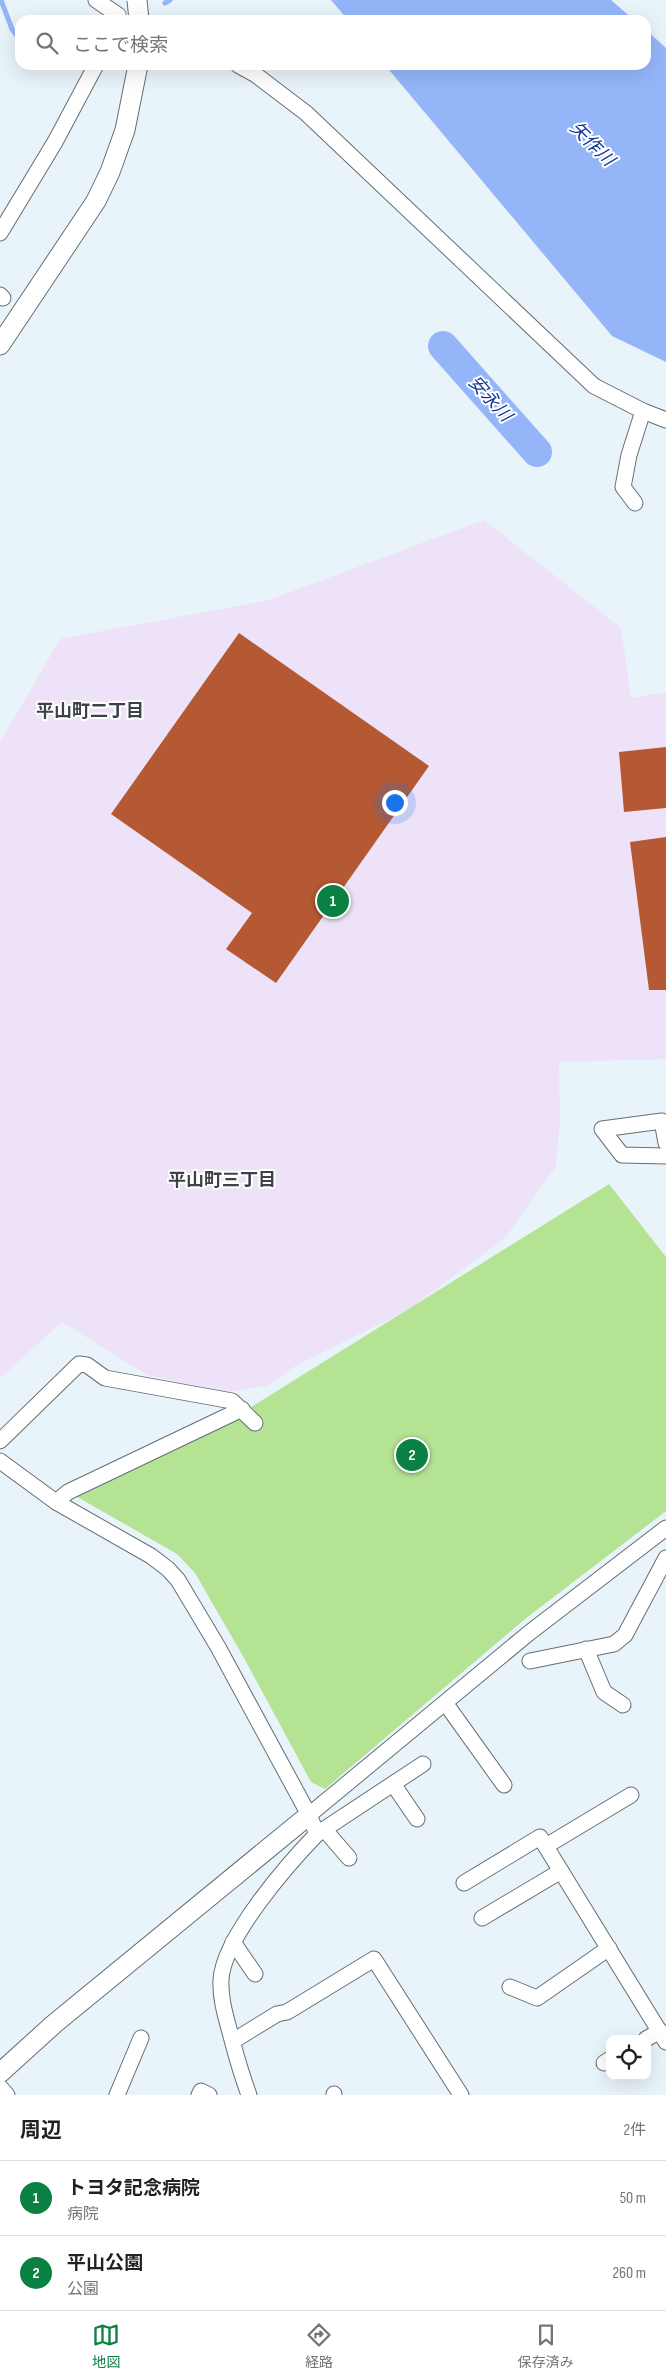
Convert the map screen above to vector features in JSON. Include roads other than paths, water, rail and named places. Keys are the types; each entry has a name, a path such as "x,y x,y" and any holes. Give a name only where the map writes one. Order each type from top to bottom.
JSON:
{"street":[{"path":"96,0 118,15"},
{"path":"125,15 139,0"},
{"path":"139,0 139,15"},
{"path":"0,234 47,156 93,70"},
{"path":"0,345 96,201 118,152 137,70"},
{"path":"246,70 306,112 594,386 643,411 666,420"},
{"path":"635,503 624,487 629,456 643,411"},
{"path":"666,1143 662,1121 602,1129 622,1155 666,1156"},
{"path":"0,1441 79,1364 87,1365 105,1378 232,1401 256,1423"},
{"path":"56,1502 68,1492 242,1409"},
{"path":"0,1460 56,1502 151,1556 168,1569 178,1580 218,1647 310,1815 321,1832 349,1858"},
{"path":"0,2073 62,2018 446,1704 529,1633 666,1528"},
{"path":"530,1661 614,1644 626,1635 666,1558"},
{"path":"586,1650 604,1692 623,1704"},
{"path":"446,1704 504,1785"},
{"path":"248,2095 238,2068 233,2041 221,2001 221,1978 233,1942 287,1865 321,1832 423,1764"},
{"path":"393,1784 417,1820"},
{"path":"347,1785 360,1806"},
{"path":"546,1846 632,1795"},
{"path":"464,1883 540,1838 609,1948 657,2037"},
{"path":"482,1918 561,1871"},
{"path":"233,1942 254,1974"},
{"path":"510,1987 537,1998 609,1948"},
{"path":"233,2041 277,2014 287,2012 374,1960 461,2095"},
{"path":"117,2095 142,2038"},
{"path":"0,2087 7,2095"},
{"path":"199,2095 201,2091 209,2095"}],"water":[{"path":"331,0 611,0 628,15 344,15"},
{"name":"矢作川","path":"651,34 666,48 666,362 612,336 389,70 651,70"}],"waterway":[{"path":"1,0 15,33"},
{"path":"165,3 170,0"},
{"name":"安永川","path":"443,346 537,452"}],"place":[{"name":"トヨタ記念病院","path":"333,901"},
{"name":"平山公園","path":"412,1455"}],"district":[{"name":"平山町二丁目","path":"90,711"},
{"name":"平山町三丁目","path":"222,1180"}]}
